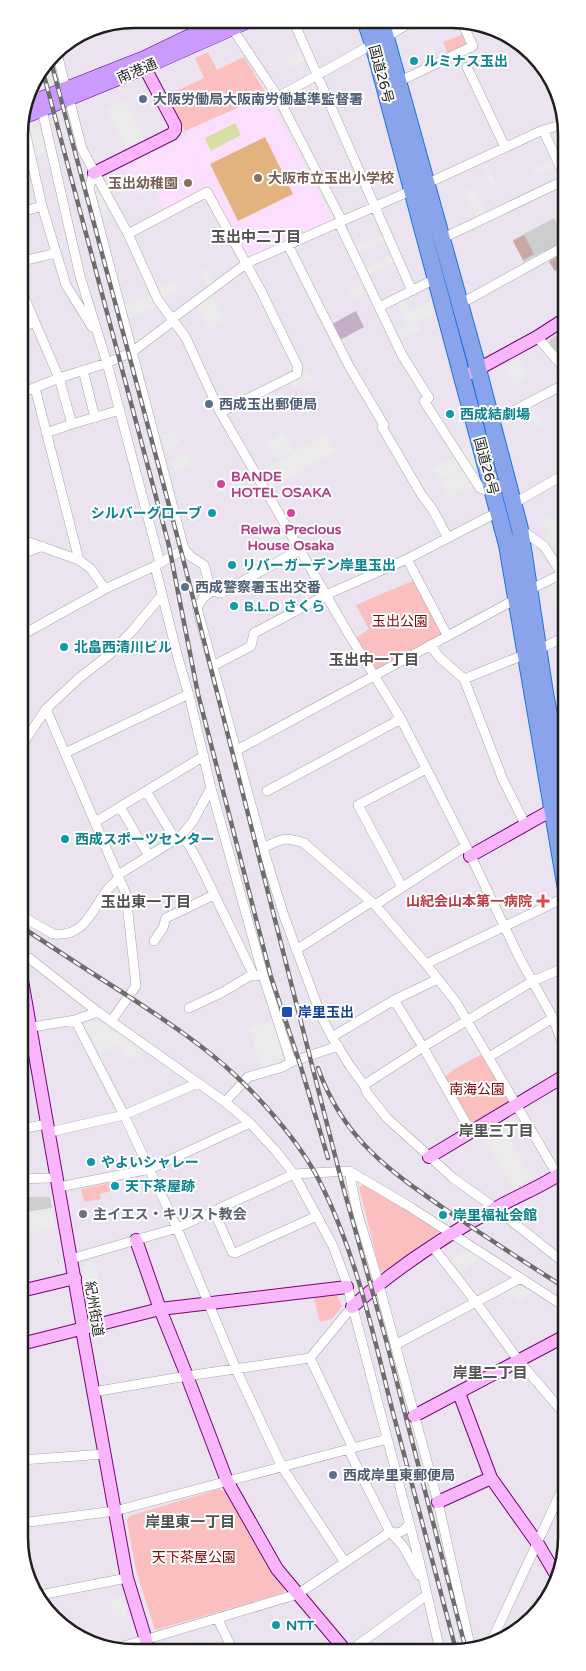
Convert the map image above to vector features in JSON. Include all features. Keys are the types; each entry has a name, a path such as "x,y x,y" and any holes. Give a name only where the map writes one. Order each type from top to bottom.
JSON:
{"highway":[{"name":"国道26号","path":"370,28 379,41 398,82 435,279 507,545 523,595"},
{"name":"国道26号","path":"380,28 379,41 419,187 441,239 520,529 523,595 559,788"},
{"name":"国道26号","path":"532,652 551,729 559,782"}],"main road":[{"name":"南港通","path":"68,93 144,58 218,28"},
{"name":"南港通","path":"33,100 68,93 145,68 220,28"}],"street":[{"path":"231,28 278,98 341,222 402,355 427,400 480,488 493,493"},
{"path":"296,28 412,291"},
{"path":"278,98 401,28"},
{"path":"398,82 473,46 464,28"},
{"path":"59,59 82,149 128,234 158,300 186,338 221,412 299,550 374,677 402,719 520,959 553,1018 558,1032"},
{"path":"467,67 505,148"},
{"path":"145,68 175,125 175,130 172,134 94,173 89,188 184,549 190,556 204,565 211,591"},
{"path":"32,106 120,410 157,564 162,595 189,694 211,788 263,974 291,1062"},
{"path":"31,109 42,206 66,285 99,338"},
{"path":"28,391 59,378 107,363 132,352 247,263 543,130 558,126"},
{"path":"543,130 559,166"},
{"path":"441,239 559,182"},
{"path":"128,234 207,192 247,263 298,367 297,374 221,412"},
{"path":"28,210 42,206"},
{"path":"288,245 349,366 448,538"},
{"path":"460,304 559,249"},
{"path":"28,260 56,252"},
{"path":"379,308 435,279"},
{"path":"28,306 59,378 72,424"},
{"path":"28,325 35,322"},
{"path":"462,378 559,323"},
{"path":"537,337 559,362"},
{"path":"83,370 95,418"},
{"path":"492,422 559,387"},
{"path":"35,388 78,560"},
{"path":"46,433 120,410"},
{"path":"513,504 559,478"},
{"path":"213,666 251,646 254,633 326,595 407,559 498,512"},
{"path":"520,529 544,546 559,569"},
{"path":"28,542 78,560 91,569 105,589"},
{"path":"28,552 42,546"},
{"path":"28,632 105,589 184,549"},
{"path":"299,550 222,592 211,591 203,598 198,608 263,848 296,950 322,1018 332,1037 364,1086 366,1093 387,1118 453,1178 495,1208 558,1258"},
{"path":"407,559 447,635"},
{"path":"237,750 374,677 447,635 523,595 559,579"},
{"path":"28,736 46,709 78,678 110,654 162,595"},
{"path":"464,678 532,652 559,639"},
{"path":"430,645 439,657 464,678 503,780 526,826"},
{"path":"65,753 189,694"},
{"path":"46,709 126,894 136,986 112,1020"},
{"path":"267,791 402,719"},
{"path":"551,729 559,724"},
{"path":"95,822 204,756"},
{"path":"402,887 358,806 426,769"},
{"path":"28,920 53,934 70,932 79,927 92,914 119,876 178,837 193,821 211,788"},
{"path":"146,791 178,837 189,845 253,974"},
{"path":"120,807 149,856"},
{"path":"296,950 373,903 468,851 526,826 559,808"},
{"path":"263,848 278,841 291,839 304,843 373,903 456,1002 517,1104 558,1167"},
{"path":"154,941 163,928 166,918 214,895"},
{"path":"426,964 558,901"},
{"path":"28,958 98,1012 112,1020 225,1102 250,1123 276,1150 294,1174 333,1246 347,1287 439,1644"},
{"path":"364,1086 533,981 558,970"},
{"path":"189,1008 223,992 253,974 254,976 263,974"},
{"path":"332,1037 394,1000 438,979"},
{"path":"394,1000 424,1047 471,1132"},
{"path":"28,1028 75,1020 98,1012"},
{"path":"489,1056 553,1018"},
{"path":"75,1020 124,1114 150,1169 236,1369 282,1467 344,1561"},
{"name":"紀州街道","path":"28,1040 49,1128 83,1335 127,1578 148,1644"},
{"path":"225,1102 248,1077 283,1067 291,1062 338,1046"},
{"path":"429,1157 558,1080"},
{"path":"28,1129 49,1128 124,1114 198,1083"},
{"path":"59,1187 150,1169 250,1123"},
{"path":"349,1170 357,1211 438,1502 469,1642"},
{"path":"71,1259 177,1228 294,1174 349,1170 558,1302"},
{"path":"93,1392 310,1358 352,1307 378,1284 451,1234 495,1208 558,1175"},
{"path":"28,1179 49,1178"},
{"path":"214,1211 232,1252 235,1253 317,1216"},
{"path":"136,1240 160,1309 227,1481 277,1569 340,1644"},
{"path":"432,1247 519,1361 558,1407"},
{"path":"28,1289 75,1278"},
{"path":"395,1346 475,1301 521,1278"},
{"path":"28,1342 160,1309 347,1287"},
{"path":"414,1416 558,1340"},
{"path":"310,1358 390,1532 403,1546 426,1591"},
{"path":"459,1393 491,1478 538,1544 553,1570"},
{"path":"28,1522 116,1511 387,1439"},
{"path":"28,1460 105,1454"},
{"path":"438,1502 491,1478"},
{"path":"495,1635 558,1499"},
{"path":"151,1644 217,1618 298,1594 344,1561 390,1532 399,1534 409,1524"},
{"path":"44,1594 127,1578"},
{"path":"359,1644 426,1591"},
{"path":"217,1618 230,1644"}],"shaded area":[{"path":"433,46 437,60 427,63 423,49"},
{"path":"300,51 305,60 292,67 287,58"},
{"name":"大阪市立玉出小学校","path":"267,95 333,219 332,222 246,260 193,154 208,186 164,210 152,188 138,196 122,166 185,137 188,135 186,131"},
{"path":"124,100 145,142 128,151 106,109"},
{"path":"235,123 241,135 211,151 205,138"},
{"path":"39,127 47,153 36,156 28,130"},
{"path":"265,137 293,194 238,221 210,164"},
{"path":"550,162 553,168 535,177 532,170"},
{"path":"487,165 496,184 491,186 482,167"},
{"path":"473,188 486,214 478,218 465,192"},
{"path":"102,192 110,218 105,221 97,195"},
{"path":"554,218 559,227 559,269 555,271 544,251 524,262 513,240"},
{"path":"383,234 386,241 360,253 356,246"},
{"path":"524,235 534,254 523,260 513,241"},
{"path":"391,256 394,262 369,274 367,268"},
{"path":"559,256 559,269 555,271 549,262"},
{"path":"208,269 216,284 209,288 200,273"},
{"path":"173,280 179,291 162,299 157,289"},
{"path":"361,286 364,293 352,299 349,292"},
{"path":"150,294 156,306 129,319 124,307"},
{"path":"212,295 224,321 208,329 197,307"},
{"path":"405,299 410,310 431,300 434,314 408,325 397,303"},
{"path":"356,311 364,327 340,340 332,324"},
{"path":"417,322 421,330 401,340 397,332"},
{"path":"559,334 559,354 549,343 551,338"},
{"path":"519,359 529,377 515,385 505,367"},
{"path":"308,370 313,379 293,389 289,380"},
{"path":"535,410 543,425 536,428 528,414"},
{"path":"174,430 180,443 166,451 162,437"},
{"path":"283,433 293,450 276,460 266,443"},
{"path":"326,434 336,451 268,490 258,473"},
{"path":"470,444 477,466 471,470 460,451"},
{"path":"186,453 192,463 175,472 169,462"},
{"path":"455,457 461,469 439,481 433,469"},
{"path":"463,470 471,486 449,497 441,482"},
{"path":"550,515 559,527 559,542 549,549 542,539 550,533 542,521"},
{"path":"279,527 292,552 258,569 251,555 267,533"},
{"path":"557,582 559,585 559,610 547,587"},
{"path":"97,1021 144,1053 129,1061 119,1044 100,1053 86,1026 88,1023"},
{"path":"272,1021 282,1054 279,1062 261,1067 250,1027"},
{"path":"498,1121 533,1179 514,1189 480,1133"},
{"path":"28,1197 50,1197 52,1208 28,1212"},
{"path":"52,1208 56,1228 28,1233 28,1212"},
{"path":"465,1249 479,1257 460,1272 451,1260"},
{"path":"93,1261 101,1289 98,1290 105,1316 97,1318 91,1314 83,1269 87,1263"},
{"path":"520,1285 532,1292 518,1302 509,1291"},
{"path":"122,1597 127,1615 114,1617 110,1599"}],"green space":[{"path":"464,34 468,43 448,54 443,42"},
{"path":"208,52 217,70 244,57 267,95 185,131 166,96 204,78 195,58"},
{"name":"玉出公園","path":"414,580 443,635 377,671 373,671 354,639 369,629 356,605"},
{"name":"南海公園","path":"480,1055 484,1057 509,1100 508,1104 475,1123 470,1121 445,1077 453,1070"},
{"path":"109,1183 111,1191 100,1194 101,1199 84,1202 81,1189"},
{"path":"364,1184 437,1228 439,1232 384,1272 380,1271 359,1187"},
{"path":"337,1295 342,1306 332,1319 320,1322 314,1298"},
{"name":"天下茶屋公園","path":"219,1489 227,1492 270,1571 285,1585 284,1593 155,1630 136,1570 127,1520 130,1516"}],"railway":[{"path":"52,66 179,543 342,1183 386,1340 464,1643"},
{"path":"44,76 169,546 198,694 271,977 300,1064 328,1158"},
{"path":"28,931 168,1022 223,1064 248,1087 271,1113 294,1141 313,1170 333,1211 354,1266 454,1644"},
{"path":"318,1068 329,1094 342,1116 373,1154 433,1201 558,1283"}],"place":[{"name":"ルミナス玉出","path":"414,61"},
{"name":"大阪労働局大阪南労働基準監督署","path":"143,99"},
{"name":"大阪市立玉出小学校","path":"258,178"},
{"name":"玉出幼稚園","path":"188,183"},
{"name":"西成玉出郵便局","path":"209,404"},
{"name":"西成結劇場","path":"450,414"},
{"name":"BANDE HOTEL OSAKA","path":"221,484"},
{"name":"シルバーグローブ","path":"212,513"},
{"name":"Reiwa Precious House Osaka","path":"291,513"},
{"name":"リバーガーデン岸里玉出","path":"232,565"},
{"name":"西成警察署玉出交番","path":"185,587"},
{"name":"B.L.D さくら","path":"234,606"},
{"name":"北畠西清川ビル","path":"64,647"},
{"name":"西成スポーツセンター","path":"65,839"},
{"name":"山紀会山本第一病院","path":"543,901"},
{"name":"岸里玉出","path":"287,1012"},
{"name":"やよいシャレー","path":"91,1162"},
{"name":"天下茶屋跡","path":"115,1186"},
{"name":"主イエス・キリスト教会","path":"83,1214"},
{"name":"岸里福祉会館","path":"443,1215"},
{"name":"西成岸里東郵便局","path":"333,1475"},
{"name":"NTT","path":"276,1625"}],"district":[{"name":"玉出中二丁目","path":"256,237"},
{"name":"玉出中一丁目","path":"374,660"},
{"name":"玉出東一丁目","path":"146,902"},
{"name":"岸里三丁目","path":"496,1131"},
{"name":"岸里二丁目","path":"490,1373"},
{"name":"岸里東一丁目","path":"190,1522"}]}
